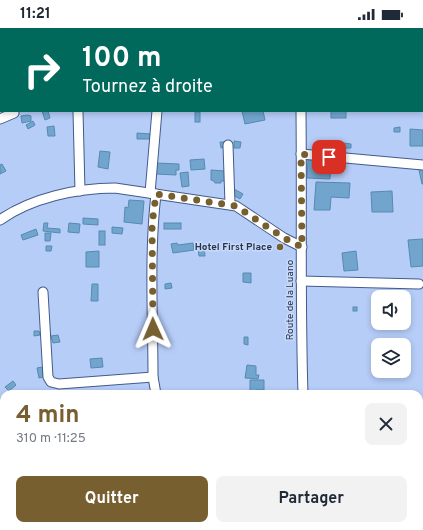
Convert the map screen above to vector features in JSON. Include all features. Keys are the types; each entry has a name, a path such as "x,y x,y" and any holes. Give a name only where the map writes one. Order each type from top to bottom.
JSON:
{"street":[{"path":"78,112 80,191"},
{"path":"156,390 154,377 152,232 157,112"},
{"name":"Route de la Luano","path":"301,112 302,247 300,311 303,390"},
{"path":"0,119 14,113"},
{"path":"228,145 230,204"},
{"path":"301,154 423,165"},
{"path":"0,220 24,205 38,200 99,188 116,188 230,204 242,209 284,238 302,247"},
{"path":"301,281 419,284"},
{"path":"43,292 48,377 51,382 59,384 154,377"}],"building":[{"path":"42,112 48,112 50,118 45,120"},
{"path":"195,112 200,112 200,122 195,122"},
{"path":"242,112 263,112 265,120 245,124"},
{"path":"331,112 346,112 346,118 331,118"},
{"path":"21,116 31,116 31,121 22,123"},
{"path":"33,121 35,125 28,129 26,125"},
{"path":"54,126 55,136 48,136 47,127"},
{"path":"400,127 400,132 394,132 394,128"},
{"path":"410,129 423,130 423,146 410,146"},
{"path":"137,133 151,134 150,139 137,139"},
{"path":"234,141 241,142 240,148 234,148"},
{"path":"220,142 225,142 226,147 221,148"},
{"path":"343,143 351,144 351,148 343,148"},
{"path":"100,151 110,152 108,169 98,167"},
{"path":"308,158 331,159 330,179 307,178"},
{"path":"204,159 205,169 191,170 190,160"},
{"path":"157,163 179,164 179,170 176,170 176,175 156,174"},
{"path":"2,164 6,171 0,174 0,165"},
{"path":"423,169 423,184 422,184 419,170"},
{"path":"211,170 225,171 224,181 221,181 221,183 215,183 211,180"},
{"path":"188,172 189,186 182,187 180,173"},
{"path":"316,182 350,183 349,198 331,197 330,210 314,210"},
{"path":"234,189 243,194 240,199 231,194"},
{"path":"392,191 393,212 372,212 371,192"},
{"path":"129,200 144,201 142,224 124,222 125,207 128,208"},
{"path":"83,218 98,219 98,225 83,224"},
{"path":"44,223 48,223 47,228 60,229 60,233 43,231"},
{"path":"69,223 80,224 79,233 68,232"},
{"path":"164,223 181,223 181,229 164,229"},
{"path":"112,227 123,228 122,234 112,233"},
{"path":"36,229 38,235 23,240 21,235"},
{"path":"99,231 105,231 105,245 99,245"},
{"path":"45,233 51,233 50,241 45,241"},
{"path":"423,239 423,266 411,267 408,240"},
{"path":"177,243 178,245 193,243 194,250 173,253 171,244"},
{"path":"46,246 52,246 51,251 46,251"},
{"path":"204,247 205,256 199,256 198,248"},
{"path":"99,251 99,267 86,267 86,252"},
{"path":"356,251 358,270 344,271 342,253"},
{"path":"243,273 251,273 251,283 243,282"},
{"path":"171,283 172,288 165,289 165,284"},
{"path":"92,284 98,284 98,301 91,301"},
{"path":"353,307 357,307 357,311 353,311"},
{"path":"34,331 39,331 40,335 34,336"},
{"path":"58,335 60,342 53,343 51,336"},
{"path":"244,337 248,337 248,345 244,344"},
{"path":"102,358 103,367 91,368 90,359"},
{"path":"247,365 256,366 256,375 259,375 258,379 245,378"},
{"path":"42,367 44,377 39,378 37,368"},
{"path":"250,380 264,380 264,390 250,390"},
{"path":"13,381 16,385 10,390 5,387"}],"place":[{"name":"Hotel First Place","path":"280,247"}],"route":[{"path":"153,329 152,225 156,194 219,202 236,206 284,238 302,247 301,154 329,157"}]}
